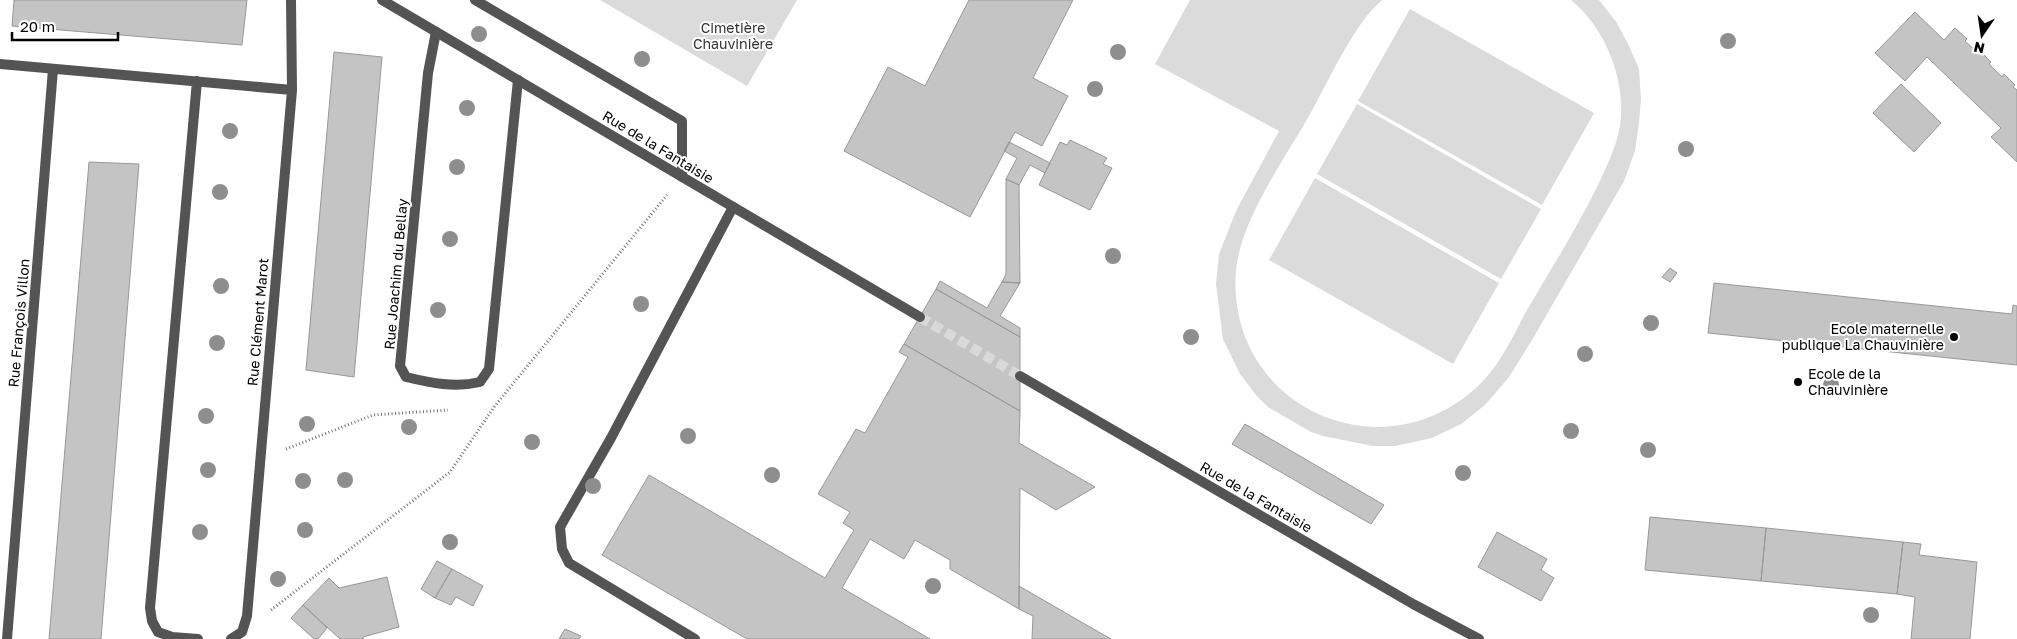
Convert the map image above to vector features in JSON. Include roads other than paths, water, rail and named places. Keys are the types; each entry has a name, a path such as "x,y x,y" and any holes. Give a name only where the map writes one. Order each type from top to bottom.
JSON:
{"street":[{"name":"Rue Clément Marot","path":"231,639 242,632 247,616 292,90 291,0"},
{"name":"Rue de la Fantaisie","path":"382,0 398,4 436,32 920,317"},
{"path":"474,0 682,120 682,177"},
{"name":"Rue Joachim du Bellay","path":"436,32 428,73 400,366 406,377 427,382 463,386 480,382 489,369 518,80"},
{"path":"0,64 292,90"},
{"name":"Rue François Villon","path":"7,639 53,69"},
{"path":"197,82 150,608 152,621 158,632 172,637 198,639"},
{"path":"695,639 570,563 562,549 560,528 611,438 733,207"},
{"name":"Rue de la Fantaisie","path":"1020,376 1413,604 1479,639"}],"tunnel":[{"path":"920,317 1020,376"}],"place":[{"name":"Ecole maternelle publique La Chauvinière","path":"1954,337"},
{"name":"Ecole de la Chauvinière","path":"1798,382"}],"park label":[{"name":"Cimetière Chauvinière","path":"733,36"}]}
